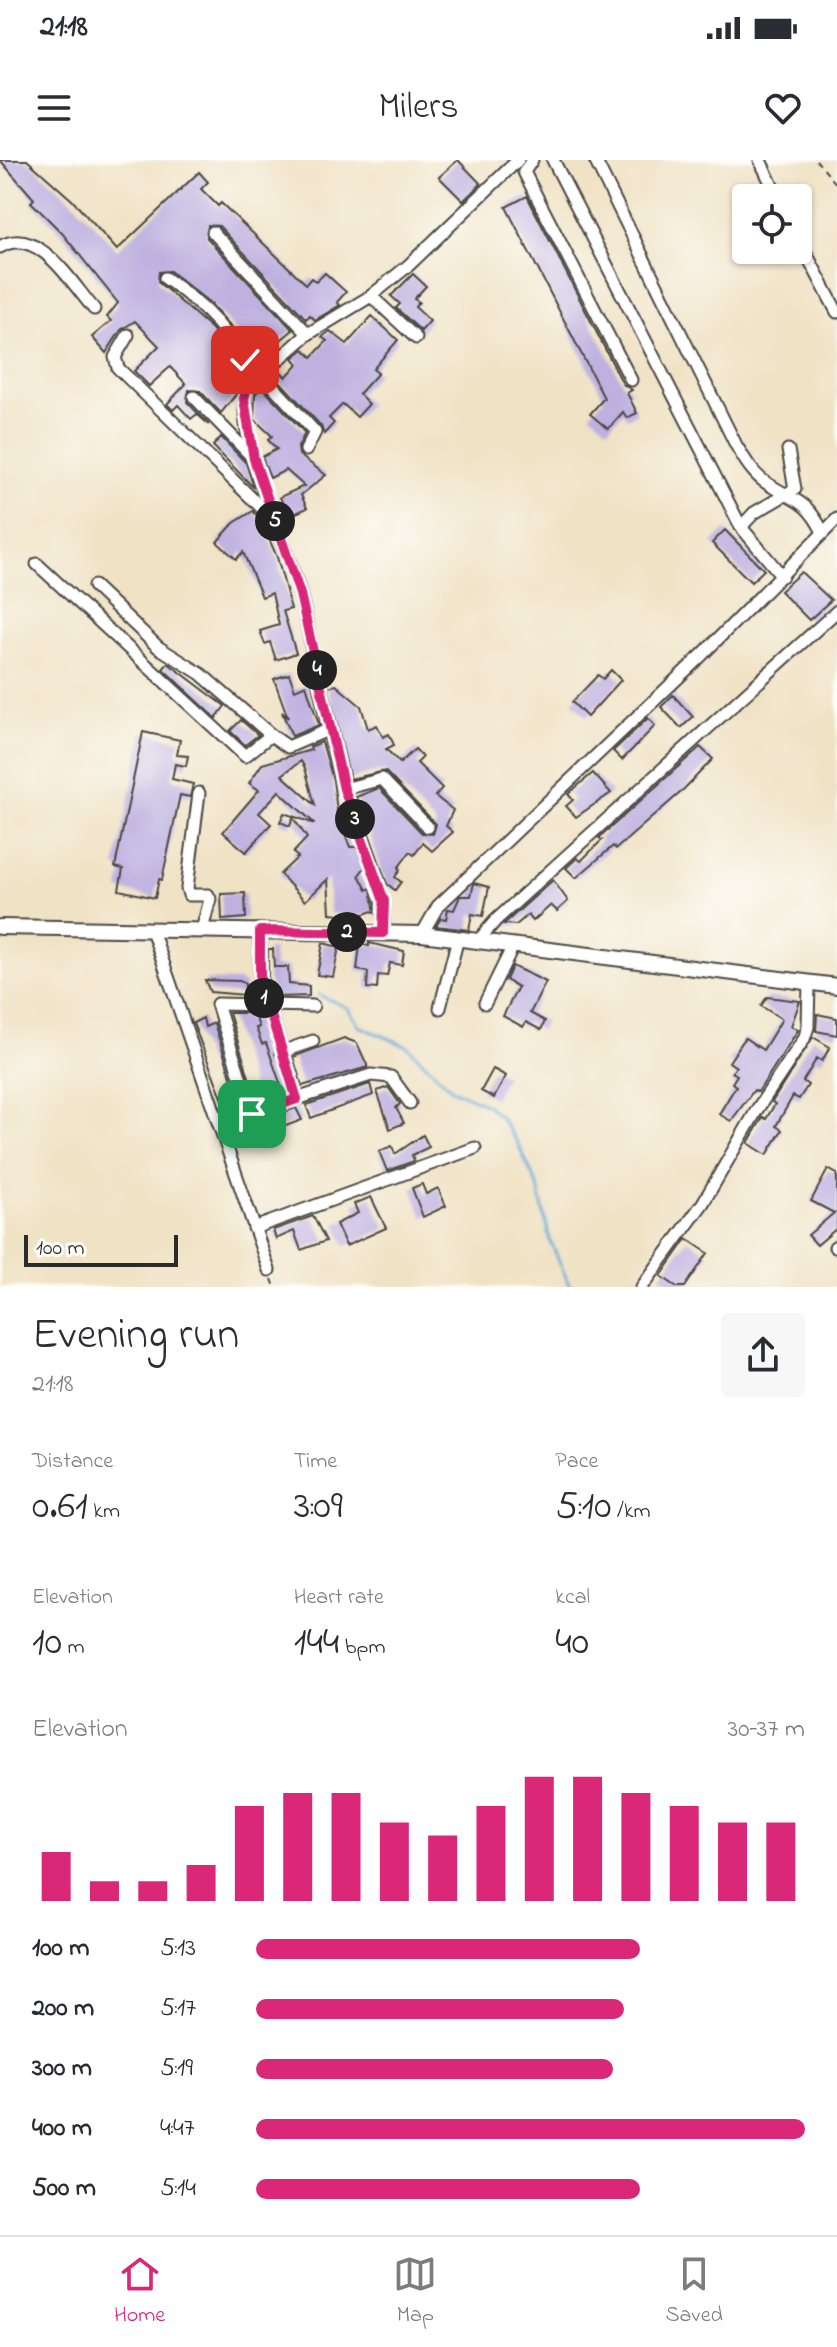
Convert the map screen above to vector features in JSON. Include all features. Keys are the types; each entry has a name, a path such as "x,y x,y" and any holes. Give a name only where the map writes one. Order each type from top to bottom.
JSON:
{"main road":[{"path":"0,927 422,934 837,986"}],"street":[{"path":"383,933 384,901 344,789 300,594 254,459 244,399 247,387 257,377 308,334 371,296 409,265 518,160"},
{"path":"532,160 524,172 631,380"},
{"path":"553,160 741,527 782,576"},
{"path":"595,160 751,470 766,483 810,508 823,532"},
{"path":"760,160 771,184"},
{"path":"213,232 308,334"},
{"path":"0,247 12,239 27,241 40,248 94,309"},
{"path":"812,264 837,312"},
{"path":"165,278 178,285 227,334 257,377 315,432 306,450"},
{"path":"371,296 416,338"},
{"path":"128,335 115,357 118,368 275,521"},
{"path":"194,397 254,459"},
{"path":"741,527 754,513 795,489 788,450"},
{"path":"422,934 438,906 782,576 837,519"},
{"path":"37,564 245,756 251,755 271,735"},
{"path":"94,586 158,647 201,674 288,747 330,729"},
{"path":"478,941 496,920 837,611"},
{"path":"344,789 382,779 428,827"},
{"path":"199,793 187,888 189,895 208,895 210,899 202,930"},
{"path":"152,930 269,1270"},
{"path":"260,931 260,980 265,1003 297,1099"},
{"path":"440,1008 458,938"},
{"path":"485,1003 513,946"},
{"path":"642,1287 703,1203 758,1108 804,1039 808,1027 809,982"},
{"path":"252,1114 216,1009 221,1002 313,1006"},
{"path":"281,1052 313,1041"},
{"path":"219,1124 382,1074 398,1083 410,1103"},
{"path":"254,1228 475,1148"}],"path":[{"path":"816,160 837,185"}],"building":[{"path":"0,160 27,160 72,200 117,250 199,172 208,182 201,189 218,206 221,203 306,284 311,278 316,282 325,273 346,292 337,302 340,305 315,320 310,315 306,319 219,226 208,225 207,238 293,330 255,361 235,331 211,304 170,271 159,272 158,282 211,328 243,377 235,386 238,392 221,413 200,391 189,390 187,402 209,425 197,414 191,419 178,405 173,410 167,404 186,384 170,367 149,386 134,371 159,346 135,321 121,330 106,353 92,337 111,321 107,317 118,303 62,233 31,202 34,199"},
{"path":"458,160 481,184 463,201 439,177"},
{"path":"527,196 623,384 632,390 627,393 637,413 627,418 623,412 608,429 590,414 604,398 506,207"},
{"path":"413,274 426,286 414,299 419,302 415,307 430,321 421,331 396,308 400,304 391,296"},
{"path":"372,316 398,340 373,369 378,373 359,394 369,404 357,417 343,404 329,418 334,423 324,434 321,426 274,375 279,370 286,377 298,364 293,358 304,349 312,357 327,341 322,337 330,331 347,344"},
{"path":"262,387 305,433 298,447 299,455 326,475 301,495 307,508 288,517 280,497 304,486 286,470 270,478 262,457 277,449 268,440 272,436 254,419 255,394"},
{"path":"221,437 246,463 254,488 213,446"},
{"path":"253,511 269,531 266,532 277,557 291,609 283,611 296,653 276,660 270,642 265,644 260,631 279,625 272,593 262,597 243,552 236,559 217,542 234,523"},
{"path":"725,530 764,570 751,582 712,543"},
{"path":"801,572 831,600 809,620 780,591"},
{"path":"168,663 225,706 216,718 163,669"},
{"path":"611,670 621,680 587,717 572,702 598,675 603,679"},
{"path":"289,674 295,690 306,685 319,725 292,736 274,679"},
{"path":"336,685 361,706 368,729 377,725 383,737 389,734 394,745 386,749 400,763 415,749 423,757 417,763 442,788 435,796 453,810 446,826 453,832 432,851 423,843 414,855 410,852 398,868 400,870 395,877 401,882 395,890 387,884 356,797 379,788 422,833 433,834 436,824 385,771 350,779 328,687"},
{"path":"673,695 693,717 681,728 661,707"},
{"path":"648,718 655,726 622,760 613,751"},
{"path":"241,720 258,735 245,745 230,731"},
{"path":"143,732 180,740 177,755 188,756 186,766 175,764 172,779 193,784 190,797 180,795 162,880 159,879 155,898 119,890 123,869 115,867"},
{"path":"322,742 333,780 337,811 350,847 358,847 365,867 359,875 367,890 371,888 375,913 372,911 359,916 330,913 328,879 305,901 280,874 298,857 293,853 307,838 293,818 290,826 280,822 284,813 315,824 279,791 259,813 271,824 246,852 223,832 259,790 249,783 262,764 311,750 310,747","holes":["301,761 315,805 282,775"]},
{"path":"700,747 713,759 680,793 616,849 613,846 576,878 566,868 577,858 581,861 602,840 599,838"},
{"path":"593,773 611,793 576,817 566,806 573,800 568,794"},
{"path":"553,880 568,901 557,911 551,905 533,921 528,915 516,925 504,924"},
{"path":"474,883 489,887 483,916 472,914 469,930 436,926 441,918 446,919 448,909 454,910 460,896 471,896"},
{"path":"245,893 246,918 222,920 221,894"},
{"path":"323,943 339,947 333,977 317,975"},
{"path":"369,943 404,951 402,965 390,963 387,976 378,975 377,989 367,988 368,972 357,970 360,944 369,946"},
{"path":"268,949 273,949 274,967 288,967 289,984 309,986 309,996 274,997 268,979"},
{"path":"512,966 546,982 530,1013 545,1021 541,1030 526,1022 523,1027 503,1016 518,987 506,980"},
{"path":"205,980 240,981 245,984 245,995 210,992"},
{"path":"767,997 800,1001 791,1026 798,1030 758,1092 754,1090 731,1121 719,1114 736,1086 732,1083 737,1075 732,1072 736,1067 729,1062 745,1038 763,1050 782,1019 761,1006"},
{"path":"229,1013 254,1013 259,1027 256,1028 262,1044 266,1043 284,1094 257,1103"},
{"path":"817,1014 837,1018 837,1035 816,1031"},
{"path":"203,1018 205,1027 214,1023 241,1108 224,1113 225,1105 193,1023"},
{"path":"813,1037 830,1047 822,1061 817,1058 803,1081 808,1085 799,1099 793,1096 776,1126 782,1130 767,1155 748,1143 763,1117 766,1119 775,1104 772,1102"},
{"path":"344,1038 357,1043 368,1067 302,1086 293,1057"},
{"path":"493,1069 506,1076 494,1098 481,1091"},
{"path":"370,1084 373,1095 311,1118 306,1105"},
{"path":"388,1087 400,1104 396,1108 404,1123 390,1129 377,1091"},
{"path":"296,1108 302,1120 235,1145 230,1130"},
{"path":"423,1135 429,1147 412,1155 414,1161 387,1171 379,1151 392,1146 395,1154"},
{"path":"828,1169 837,1174 837,1228 817,1245 808,1235 834,1213 811,1201"},
{"path":"422,1184 426,1194 438,1188 446,1206 423,1217 412,1188"},
{"path":"371,1197 386,1228 346,1246 336,1224 358,1213 354,1204"},
{"path":"313,1216 326,1241 301,1250 294,1231 276,1239 273,1230"},
{"path":"687,1239 708,1253 685,1287 677,1287 661,1276"}],"waterway":[{"path":"319,995 348,1008 359,1026 407,1046 452,1089 487,1105 500,1117 517,1142 538,1187 550,1240 570,1287"}],"route":[{"path":"245,360 254,380 247,387 244,399 254,459 300,594 344,789 385,910 383,933 260,931 260,980 265,1003 297,1099 252,1114"}]}
